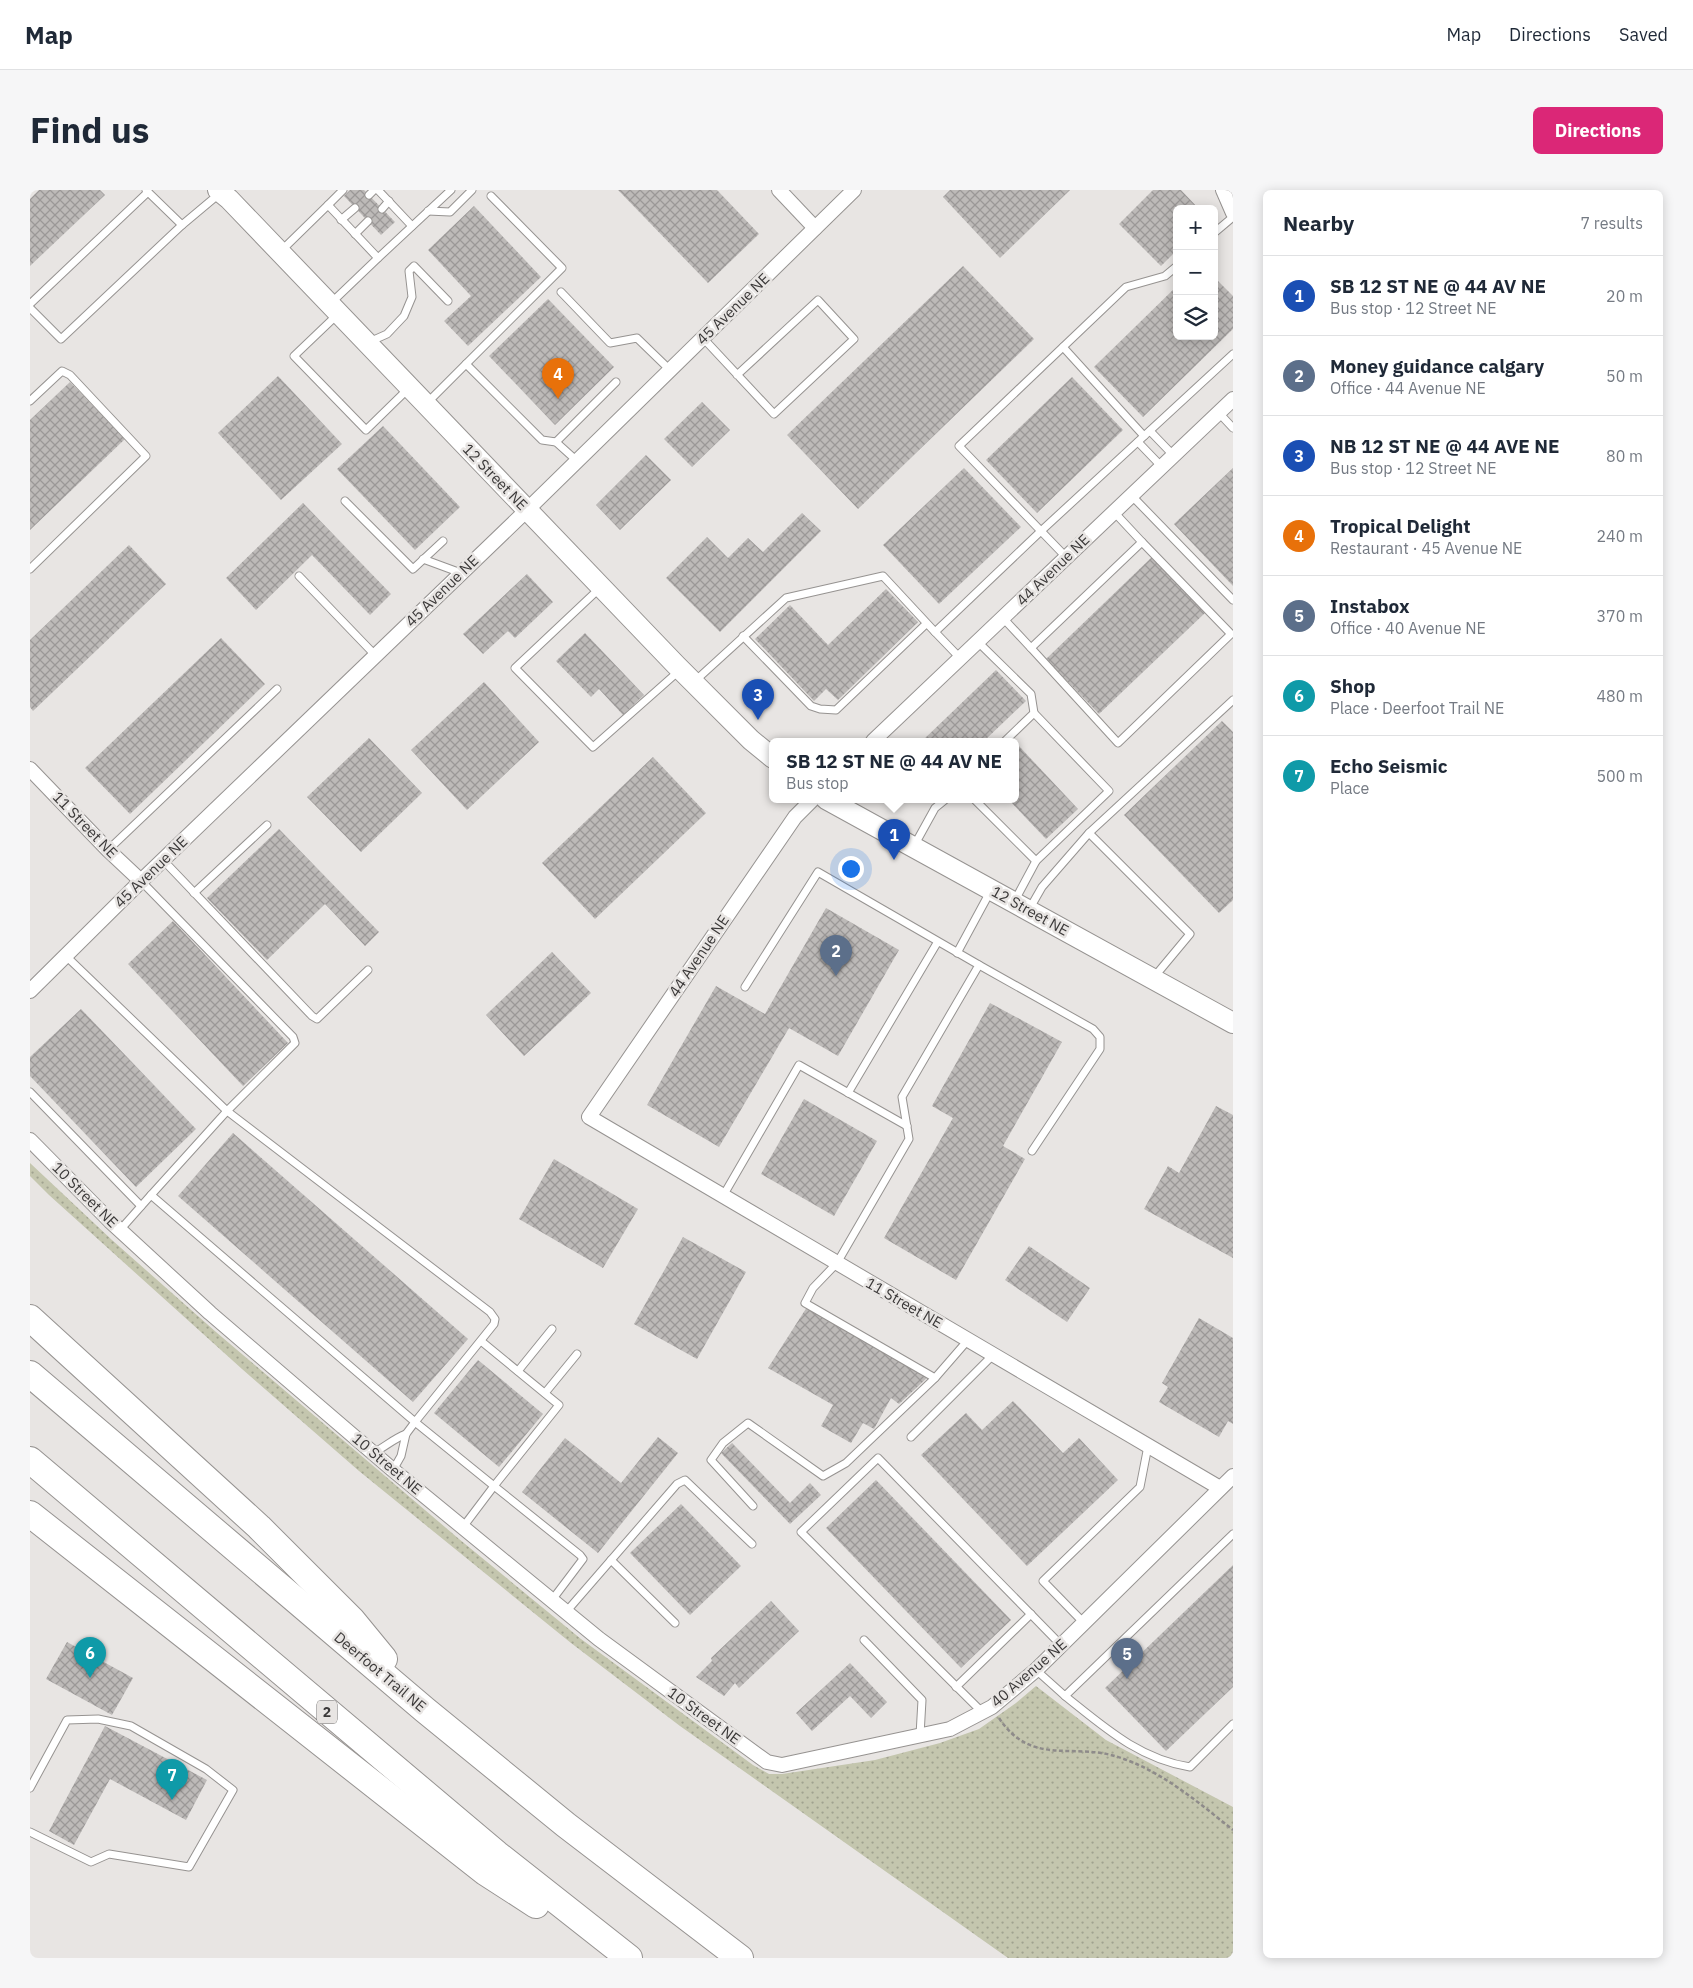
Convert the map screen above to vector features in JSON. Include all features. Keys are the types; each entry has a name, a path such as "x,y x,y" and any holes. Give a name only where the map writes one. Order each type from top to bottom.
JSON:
{"highway":[{"path":"30,1318 259,1526 352,1620 426,1710"},
{"name":"Deerfoot Trail NE","path":"30,1374 426,1710 566,1825 740,1958"},
{"name":"2","path":"30,1460 496,1854 629,1958"},
{"path":"30,1514 485,1872 617,1958"}],"street":[{"path":"779,190 815,228"},
{"path":"1223,190 1233,213"},
{"name":"45 Avenue NE","path":"30,991 141,881 577,462 815,228 849,192"},
{"name":"12 Street NE","path":"224,193 687,676 769,755"},
{"name":"44 Avenue NE","path":"877,738 1233,399"},
{"name":"11 Street NE","path":"30,769 108,850 141,881"},
{"name":"44 Avenue NE","path":"589,1117 795,817 810,803"},
{"name":"12 Street NE","path":"833,803 1233,1023"},
{"name":"11 Street NE","path":"589,1117 1220,1488"},
{"name":"10 Street NE","path":"30,1140 120,1230 210,1313 393,1470 607,1645 767,1762"},
{"name":"40 Avenue NE","path":"767,1762 782,1765 950,1729 987,1710 1036,1670 1233,1476"}],"lane":[{"path":"280,252 343,190"},
{"path":"378,190 412,226"},
{"path":"410,388 366,430 294,356 378,258 451,190"},
{"path":"428,211 450,212 472,190"},
{"path":"30,304 147,191 182,225"},
{"path":"30,308 61,339 182,225 224,193"},
{"path":"425,404 562,268 492,196"},
{"path":"382,208 389,202"},
{"path":"328,205 378,258"},
{"path":"342,220 355,208"},
{"path":"1218,230 1233,217"},
{"path":"355,234 368,221"},
{"path":"366,343 387,334 404,316 412,297 408,271 414,266 448,301"},
{"path":"1067,558 959,446 1126,286 1165,276 1173,269"},
{"path":"561,292 610,342 637,338 670,370"},
{"path":"703,338 737,375 774,414 854,340 818,300 737,375"},
{"path":"1063,346 1147,433 1174,456"},
{"path":"935,632 1041,531 1233,354"},
{"path":"466,364 542,440 556,442 577,462"},
{"path":"30,401 62,371 70,375 146,456 30,569"},
{"path":"556,442 616,382"},
{"path":"1219,413 1233,428"},
{"path":"1138,442 1162,467"},
{"path":"1132,496 1233,600"},
{"path":"345,501 413,569 443,541"},
{"path":"1003,618 1118,743 1231,634 1114,512"},
{"path":"1031,648 1142,542"},
{"path":"423,559 461,573"},
{"path":"299,576 375,655"},
{"path":"601,587 515,668 593,747 743,636 786,598 883,576 926,624 960,658"},
{"path":"743,636 811,706 820,709 836,710 926,624"},
{"path":"978,642 1031,694 1034,713 1109,791 1036,861 1021,906"},
{"path":"108,850 277,689"},
{"path":"1021,906 1042,887 1089,833 1233,700"},
{"path":"1008,738 1034,713"},
{"path":"914,847 935,808 941,803"},
{"path":"978,803 1036,861"},
{"path":"194,893 267,825"},
{"path":"1089,833 1190,934 1153,979"},
{"path":"163,860 312,1016 317,1019 368,970"},
{"path":"745,987 818,872 937,943 1093,1029 1100,1037 1100,1049 1032,1151"},
{"path":"120,1230 227,1111 295,1042 293,1037 141,881"},
{"path":"957,953 991,890"},
{"path":"848,1093 937,943"},
{"path":"66,956 227,1111 490,1312 495,1319 494,1324 481,1341 414,1422 406,1434 405,1446 393,1470"},
{"path":"935,1378 805,1303 814,1288 837,1263 909,1139 902,1097 979,966"},
{"path":"723,1196 799,1065 907,1126"},
{"path":"30,1092 141,1206"},
{"path":"151,1195 414,1422 580,1555 583,1559 552,1600"},
{"path":"518,1371 552,1329"},
{"path":"753,1506 711,1460 723,1443 748,1423 824,1476 846,1463 935,1378 968,1340"},
{"path":"463,1527 559,1405 481,1341"},
{"path":"545,1393 577,1354"},
{"path":"911,1437 993,1355"},
{"path":"373,1453 392,1439 406,1434"},
{"path":"1084,1623 1043,1582 1140,1487 1148,1446"},
{"path":"987,1710 956,1687 801,1532 878,1458 1061,1645"},
{"path":"566,1612 677,1484 685,1480 752,1544"},
{"path":"1065,1696 1233,1534"},
{"path":"611,1560 675,1622"},
{"path":"956,1687 1031,1614"},
{"path":"864,1640 922,1700 920,1735"},
{"path":"1036,1670 1109,1731 1144,1753 1168,1764 1190,1767 1233,1724"},
{"path":"30,1788 67,1720 98,1719 131,1726 206,1769 233,1790 189,1867 109,1854 92,1862 30,1832"}],"path":[{"path":"987,1710 1015,1738 1025,1744 1038,1748 1100,1754 1128,1761 1160,1777 1195,1800 1233,1830"}],"green space":[{"path":"30,1163 112,1240 216,1332 459,1539 581,1639 753,1765 769,1774 782,1774 875,1760 940,1743 979,1729 1016,1703 1036,1686 1106,1740 1233,1807 1233,1958 1008,1958 680,1726 571,1643 359,1471 242,1369 49,1195 30,1176"}],"building":[{"path":"39,190 100,190 105,195 30,266 30,199"},
{"path":"350,190 364,190 395,222 381,235 344,196"},
{"path":"618,190 717,190 759,234 708,283"},
{"path":"950,190 1070,190 1000,258 943,197"},
{"path":"1153,190 1181,190 1195,205 1173,205 1173,254 1161,266 1119,224"},
{"path":"474,206 541,277 468,346 444,321 471,296 428,250"},
{"path":"963,266 1034,339 858,509 787,435"},
{"path":"1218,281 1233,296 1233,329 1143,417 1094,367 1173,290 1173,340 1218,340"},
{"path":"548,299 614,367 555,425 489,356"},
{"path":"278,376 342,444 281,500 218,433"},
{"path":"1072,377 1123,430 1037,513 986,460"},
{"path":"70,382 125,439 30,530 30,420"},
{"path":"702,402 730,430 692,467 664,439"},
{"path":"383,426 460,507 415,550 337,469"},
{"path":"646,455 671,480 620,530 596,505"},
{"path":"964,468 1021,527 939,604 883,545"},
{"path":"1233,468 1233,586 1174,524"},
{"path":"303,503 391,594 370,615 312,555 256,610 226,578"},
{"path":"802,513 821,531 720,632 666,578 707,537 728,558 748,538 763,552"},
{"path":"129,545 166,584 33,711 30,707 30,640"},
{"path":"1152,557 1205,613 1099,714 1046,659"},
{"path":"527,574 553,602 515,638 508,631 483,654 463,634"},
{"path":"886,589 918,622 838,700 826,689 814,701 755,639 790,605 828,645"},
{"path":"585,633 644,695 623,715 599,689 591,697 556,661"},
{"path":"221,638 265,684 130,814 85,768"},
{"path":"996,670 1026,701 987,738 925,738"},
{"path":"484,682 539,742 467,810 411,750"},
{"path":"1222,721 1233,732 1233,900 1219,913 1124,815"},
{"path":"369,738 422,793 361,852 307,797"},
{"path":"1019,746 1078,809 1046,839 1012,803 1019,803"},
{"path":"653,757 706,813 595,919 542,863"},
{"path":"279,829 379,932 365,946 325,904 267,960 207,898"},
{"path":"826,908 899,950 838,1056 789,1028 719,1147 647,1105 716,986 765,1014"},
{"path":"173,921 288,1043 243,1086 128,964"},
{"path":"552,952 591,993 524,1056 486,1015"},
{"path":"990,1003 1062,1042 1003,1146 1025,1159 956,1280 884,1238 953,1118 932,1106"},
{"path":"81,1009 196,1129 136,1187 30,1076 30,1057"},
{"path":"804,1099 877,1141 834,1216 761,1174"},
{"path":"1216,1106 1233,1115 1233,1258 1144,1209 1168,1166 1179,1173"},
{"path":"233,1133 468,1339 413,1402 178,1196"},
{"path":"554,1159 638,1209 603,1268 519,1219"},
{"path":"683,1237 746,1272 697,1359 634,1324"},
{"path":"1029,1246 1090,1288 1067,1322 1005,1280"},
{"path":"807,1307 928,1377 899,1404 891,1398 874,1429 863,1423 851,1443 821,1426 833,1405 768,1368"},
{"path":"1199,1318 1233,1338 1233,1424 1228,1421 1219,1437 1159,1402 1168,1387 1162,1383"},
{"path":"478,1360 543,1414 499,1467 434,1413"},
{"path":"1013,1401 1063,1453 1079,1438 1118,1480 1027,1566 921,1455 966,1413 982,1430"},
{"path":"658,1437 678,1453 598,1553 522,1492 565,1438 621,1483"},
{"path":"732,1443 790,1503 810,1483 821,1495 790,1524 721,1453"},
{"path":"876,1480 1011,1620 961,1668 826,1528"},
{"path":"681,1504 741,1566 690,1615 630,1553"},
{"path":"1233,1565 1233,1687 1166,1751 1105,1688"},
{"path":"771,1601 799,1631 739,1688 735,1683 724,1696 696,1677 712,1661 711,1658"},
{"path":"67,1642 133,1678 112,1715 46,1679"},
{"path":"850,1663 887,1702 871,1718 850,1696 812,1731 796,1713"},
{"path":"105,1726 207,1780 186,1820 110,1779 74,1845 49,1831"}],"place":[{"name":"Tropical Delight","path":"558,399"},
{"name":"NB 12 ST NE @ 44 AVE NE","path":"758,720"},
{"name":"SB 12 ST NE @ 44 AV NE","path":"894,860"},
{"name":"Money guidance calgary","path":"836,976"},
{"name":"Shop","path":"90,1678"},
{"name":"Instabox","path":"1127,1679"},
{"name":"Echo Seismic","path":"172,1800"}]}
